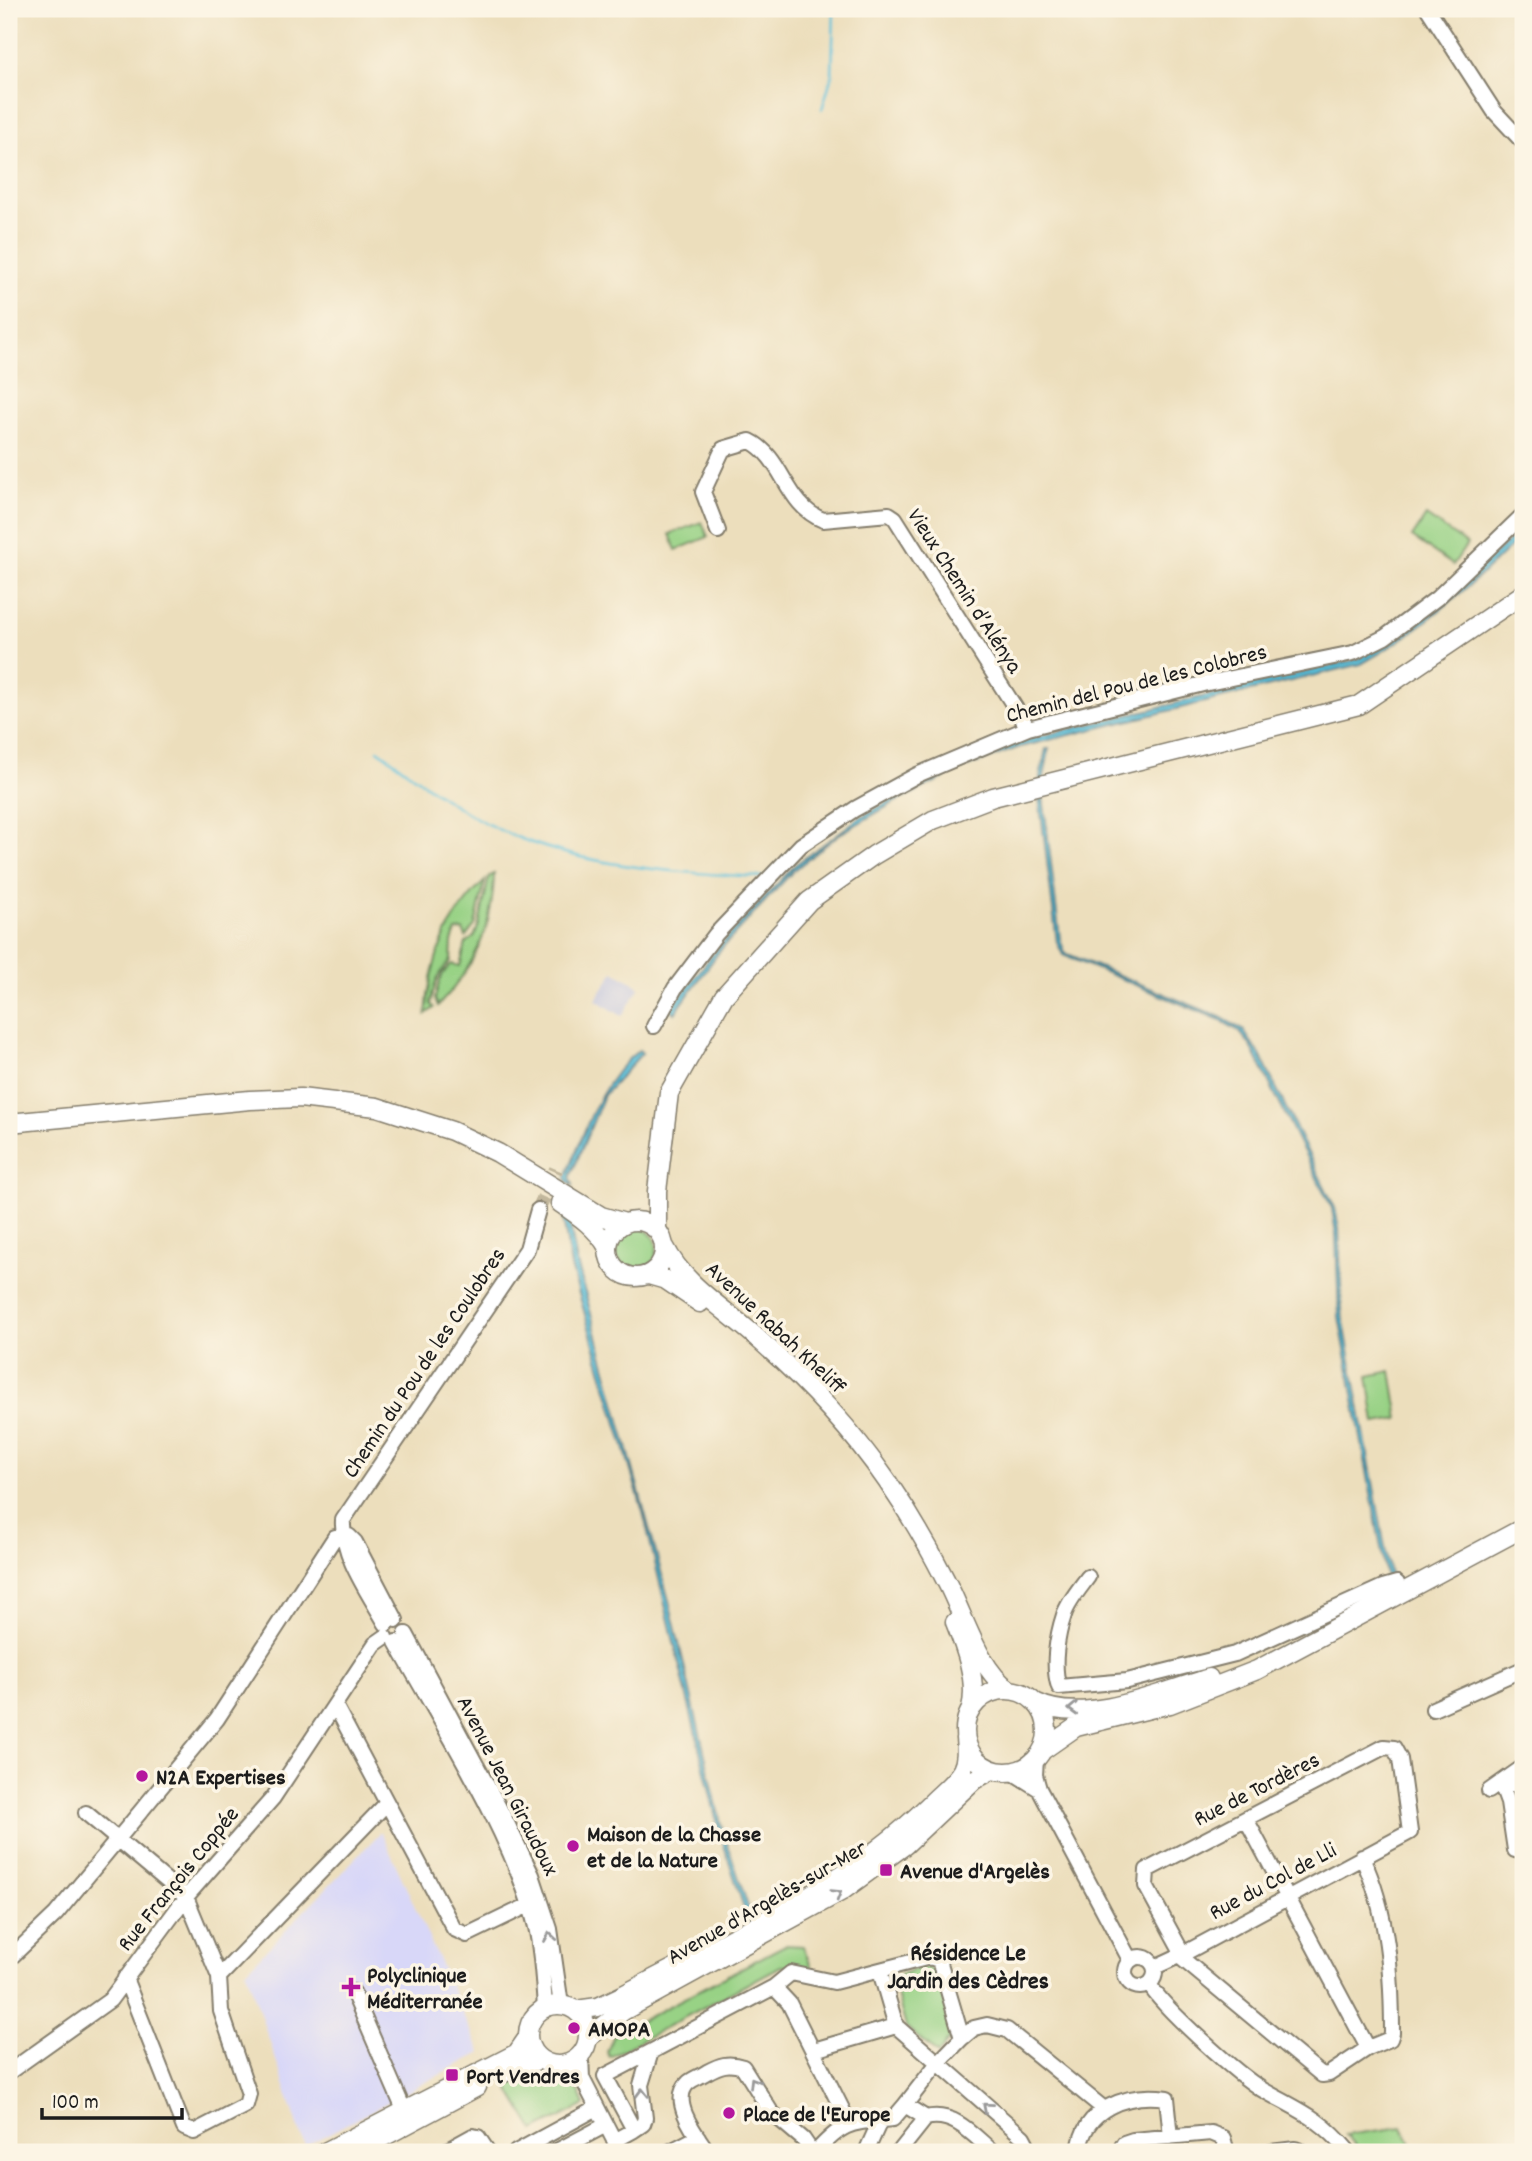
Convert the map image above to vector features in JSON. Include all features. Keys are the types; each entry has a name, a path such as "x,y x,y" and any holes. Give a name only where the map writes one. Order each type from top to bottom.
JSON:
{"main road":[{"path":"9,1133 247,1110 299,1108 376,1116 451,1141 494,1162 572,1211 603,1238 617,1270 632,1277 649,1275 661,1263 664,1247 657,1230 657,1191 669,1093 724,996 809,901 874,855 933,820 993,797 1359,705 1523,594"},
{"path":"9,1123 250,1100 300,1098 377,1107 452,1130 498,1153 601,1216 657,1230"},
{"path":"608,1248 613,1233 651,1211 657,1191"},
{"name":"Avenue Rabah Kheliff","path":"664,1247 686,1276 802,1378 841,1422 885,1479 919,1530 985,1662 1000,1684 1010,1689"},
{"name":"Avenue Rabah Kheliff","path":"649,1275 683,1289 749,1341 794,1383 854,1453 909,1534 949,1609 969,1667 974,1697 971,1708"},
{"path":"1313,1640 1234,1670 1111,1707 1050,1710 1020,1692 1010,1689 992,1692 971,1708 965,1738 975,1758 992,1770 1012,1772 1076,1727 1146,1711 1256,1670 1313,1640 1523,1528"},
{"path":"1037,1703 1047,1726 1040,1754"},
{"name":"Avenue d'Argelès-sur-Mer","path":"561,2007 598,2007 621,1996 765,1919 868,1858 907,1826 961,1771 966,1758 965,1738"},
{"name":"Avenue d'Argelès-sur-Mer","path":"584,2046 623,2011 842,1891 905,1846 974,1780 992,1770"},
{"path":"326,2152 517,2053 528,2036 533,2019 561,2007 586,2023 584,2046 562,2065 540,2059 494,2078 355,2152"},
{"path":"528,2036 530,2045 540,2059"}],"street":[{"path":"1428,9 1494,111 1523,142"},
{"name":"Vieux Chemin d’Alénya","path":"718,531 703,492 723,449 750,441 763,447 793,496 816,517 823,520 889,514 895,518 1028,727"},
{"name":"Chemin del Pou de les Colobres","path":"654,1026 674,988 716,934 801,845 855,809 917,775 1028,727 1203,684 1353,653 1385,637 1437,598 1523,515"},
{"name":"Chemin du Pou de les Coulobres","path":"342,1537 343,1520 527,1249 538,1210"},
{"name":"Avenue Jean Giraudoux","path":"561,2007 529,1905 493,1819 394,1631 355,1542 349,1536 342,1537 350,1556 394,1631 503,1815 532,1875 550,1929 561,2007"},
{"path":"9,1959 56,1914 217,1719 328,1554 335,1537 342,1537"},
{"path":"328,1554 350,1556"},
{"path":"1088,1577 1064,1613 1056,1656 1055,1676 1059,1687 1068,1688 1163,1674 1235,1654 1383,1587 1398,1583"},
{"name":"Rue François Coppée","path":"9,2072 110,2000 186,1897 273,1798 376,1644 394,1631"},
{"path":"1433,1709 1523,1670"},
{"path":"335,1707 454,1929 467,1935 529,1905"},
{"name":"Rue de Tordères","path":"1181,1955 1146,1886 1147,1870 1384,1747 1394,1748 1401,1759 1410,1832"},
{"path":"1040,1754 1035,1775 1040,1789 1130,1960"},
{"path":"1495,1788 1508,1775 1523,1767"},
{"path":"1012,1772 1040,1789"},
{"path":"1495,1788 1513,1784 1523,1778"},
{"path":"1495,1788 1508,1803 1515,1850 1523,1852"},
{"path":"219,1977 387,1803"},
{"path":"86,1813 186,1897 219,1977 221,2011 249,2094 246,2105 194,2132 184,2128 125,1978"},
{"path":"1246,1819 1368,2048"},
{"name":"Rue du Col de Lli","path":"1155,1967 1410,1832"},
{"path":"1181,1955 1322,2075 1329,2074 1368,2048 1390,2039 1392,2033 1392,1968 1371,1875 1362,1857"},
{"path":"634,2130 605,2076 774,1987 791,1973 834,1982 930,1957 939,1959 962,2038"},
{"path":"1144,1957 1155,1967 1155,1977 1149,1984 1136,1987 1128,1982 1125,1971 1130,1960 1144,1957"},
{"path":"880,1971 896,2026 1023,2137 1031,2152"},
{"path":"1149,1984 1240,2073 1262,2089 1305,2110 1329,2130 1349,2152"},
{"path":"774,1987 789,2003 849,2123"},
{"path":"353,1992 404,2110"},
{"path":"708,2152 686,2116 682,2094 687,2083 721,2065 733,2063 743,2067 771,2112 814,2152 836,2130 849,2123 893,2119 937,2064 962,2038 974,2028 987,2025 1007,2030 1103,2108"},
{"path":"814,2050 896,2026"},
{"path":"584,2046 582,2078 617,2147 643,2124 645,2118 641,2085 651,2052"},
{"path":"562,2065 582,2078"},
{"path":"1079,2152 1084,2130 1103,2108 1115,2102 1167,2098 1171,2137"},
{"path":"905,2105 926,2118"},
{"path":"516,2152 597,2108"},
{"path":"899,2152 926,2118 939,2115 950,2116 977,2147 993,2152"},
{"path":"866,2152 880,2121"},
{"path":"555,2152 606,2125"},
{"path":"1119,2152 1124,2143 1133,2140 1217,2135 1226,2142 1227,2152"},
{"path":"444,2152 473,2136 478,2137 488,2152"},
{"path":"669,2152 698,2137"},
{"path":"1272,2152 1303,2152"}],"shaded area":[{"path":"614,971 640,987 622,1016 596,1000"},
{"name":"Polyclinique Méditerranée","path":"381,1832 481,2053 305,2146 246,1971"}],"green space":[{"path":"1426,516 1467,544 1453,565 1412,537"},
{"path":"702,522 708,537 676,550 670,534"},
{"path":"494,874 490,912 479,946 462,977 438,1006 435,999 440,980 452,964 460,966 466,943 474,937 479,925 489,877"},
{"path":"485,881 475,925 466,937 463,930 456,931 451,960 433,991 431,1004 434,1008 426,1014 431,976 442,942 460,910"},
{"path":"636,1228 651,1234 657,1249 651,1264 636,1270 621,1264 615,1249 621,1234"},
{"path":"1391,1371 1399,1419 1375,1423 1368,1376"},
{"path":"785,1945 803,1946 813,1971 781,1966 610,2057 607,2052 614,2035"},
{"path":"925,1966 937,1974 954,2033 938,2054 906,2027 892,1977"},
{"path":"532,2069 560,2074 572,2081 585,2105 534,2131 508,2087"},
{"path":"1402,2127 1416,2152 1362,2152 1346,2135"}],"water":[{"path":"1523,527 1523,535 1446,605 1384,651 1361,664 1020,747 961,769 897,801 838,835 793,871 721,949 675,1013 671,1009 719,946 795,865 859,818 904,793 1017,742 1359,659 1425,615 1465,582"},
{"path":"1046,749 1049,749 1042,788 1060,939 1065,953 1220,1017 1243,1030 1260,1055 1335,1208 1339,1229 1342,1312 1391,1581 1387,1581 1339,1316 1336,1234 1332,1208 1251,1046 1239,1031 1218,1019 1063,955 1057,942 1038,788"},
{"path":"639,1050 642,1053 604,1095 570,1177 573,1185 568,1183 566,1177 603,1092 625,1063"},
{"path":"563,1218 569,1220 576,1259 669,1601 721,1824 755,1928 751,1930 718,1826 643,1512 571,1266"}],"waterway":[{"path":"822,109 832,75 834,9"},
{"path":"378,750 471,815 539,846 575,856 650,869 762,877"}],"tunnel":[{"path":"538,1210 556,1169"}],"place":[{"name":"N2A Expertises","path":"142,1776"},
{"name":"Maison de la Chasse et de la Nature","path":"573,1846"},
{"name":"Avenue d'Argelès","path":"886,1870"},
{"name":"Polyclinique Méditerranée","path":"351,1987"},
{"name":"AMOPA","path":"574,2028"},
{"name":"Port Vendres","path":"452,2075"},
{"name":"Place de l'Europe","path":"729,2113"}],"district":[{"name":"Résidence Le Jardin des Cèdres","path":"968,1966"}]}
